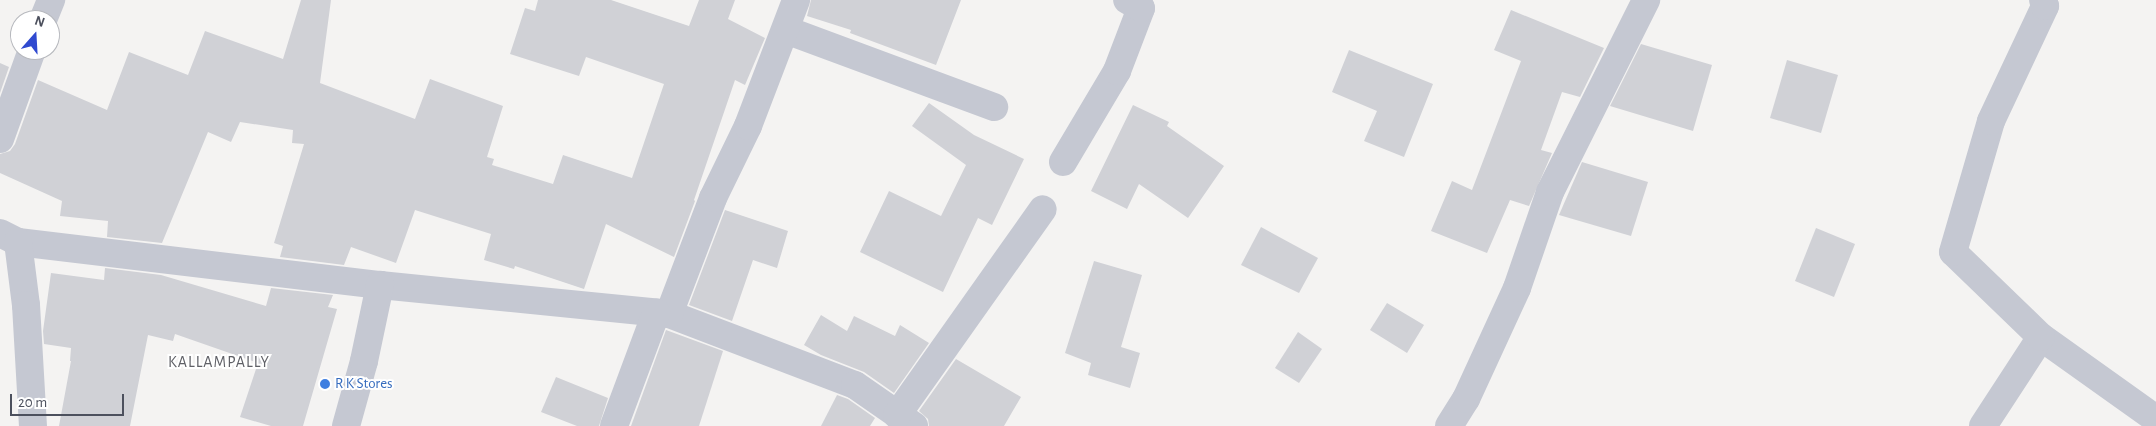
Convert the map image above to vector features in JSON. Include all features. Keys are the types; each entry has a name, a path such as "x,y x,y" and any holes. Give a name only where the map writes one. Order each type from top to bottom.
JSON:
{"street":[{"path":"614,426 713,198 748,126 796,0"},
{"path":"1064,162 1117,71 1142,8 1127,0"},
{"path":"1449,426 1466,399 1517,288 1550,192 1646,0"},
{"path":"2043,0 2045,6 1991,120 1953,252 2041,336 2156,419"},
{"path":"786,30 994,108"},
{"path":"0,139 28,60"},
{"path":"32,426 28,336 9,238 380,284 662,313 855,385 905,420 1043,209"},
{"path":"346,426 364,361 380,284"},
{"path":"1984,426 2041,336"}],"building":[{"path":"301,0 331,0 320,83 415,119 430,79 503,106 487,157 494,159 492,165 553,184 563,155 632,178 664,84 586,57 579,76 510,54 525,8 535,11 538,0 611,0 689,26 699,0 735,0 728,19 765,38 745,85 735,80 695,201 674,257 606,224 584,289 515,266 514,269 484,260 491,234 415,210 396,263 351,247 344,265 280,257 283,246 274,243 304,144 292,143 293,130 240,122 231,142 208,132 162,243 107,237 108,221 60,216 62,201 0,173 0,154 10,151 15,144 38,80 107,110 129,52 188,75 205,31 283,59"},
{"path":"811,0 961,0 936,65 850,33 851,30 807,16"},
{"path":"1511,10 1604,48 1580,97 1562,92 1541,150 1552,153 1529,206 1510,200 1487,253 1431,231 1452,181 1472,190 1521,61 1494,50"},
{"path":"1641,44 1712,65 1693,131 1610,106"},
{"path":"1349,50 1433,84 1404,157 1364,141 1377,111 1332,92"},
{"path":"1787,60 1838,75 1821,133 1770,118"},
{"path":"0,63 9,67 0,93"},
{"path":"929,103 974,135 1024,159 992,225 978,218 943,292 860,252 889,191 941,216 966,165 912,126"},
{"path":"1133,105 1169,122 1167,126 1224,166 1188,218 1139,184 1127,209 1091,191"},
{"path":"1582,162 1648,182 1631,236 1559,215"},
{"path":"725,210 788,231 777,268 753,260 732,321 689,305"},
{"path":"1261,227 1318,258 1299,293 1241,265"},
{"path":"1816,228 1855,244 1834,297 1795,281"},
{"path":"1094,261 1142,275 1121,347 1140,353 1130,388 1088,375 1091,363 1065,353"},
{"path":"105,268 161,275 266,306 271,288 333,295 328,307 337,309 303,426 271,426 240,417 258,363 175,334 173,341 148,335 130,426 59,426 71,361 71,348 44,344 43,331 51,273 104,280"},
{"path":"1387,303 1424,325 1407,353 1370,330"},
{"path":"821,315 847,331 854,316 895,336 900,325 929,343 894,393 864,372 821,355 804,345"},
{"path":"666,330 723,351 699,426 631,426"},
{"path":"1298,332 1322,349 1299,383 1275,368"},
{"path":"956,359 1021,397 1004,426 929,426 928,419 919,411"},
{"path":"556,377 608,398 599,426 577,426 541,412"},
{"path":"837,395 848,399 875,418 870,426 821,426"}],"place":[{"name":"R K Stores","path":"325,384"}],"district":[{"name":"KALLAMPALLY","path":"219,362"}]}
